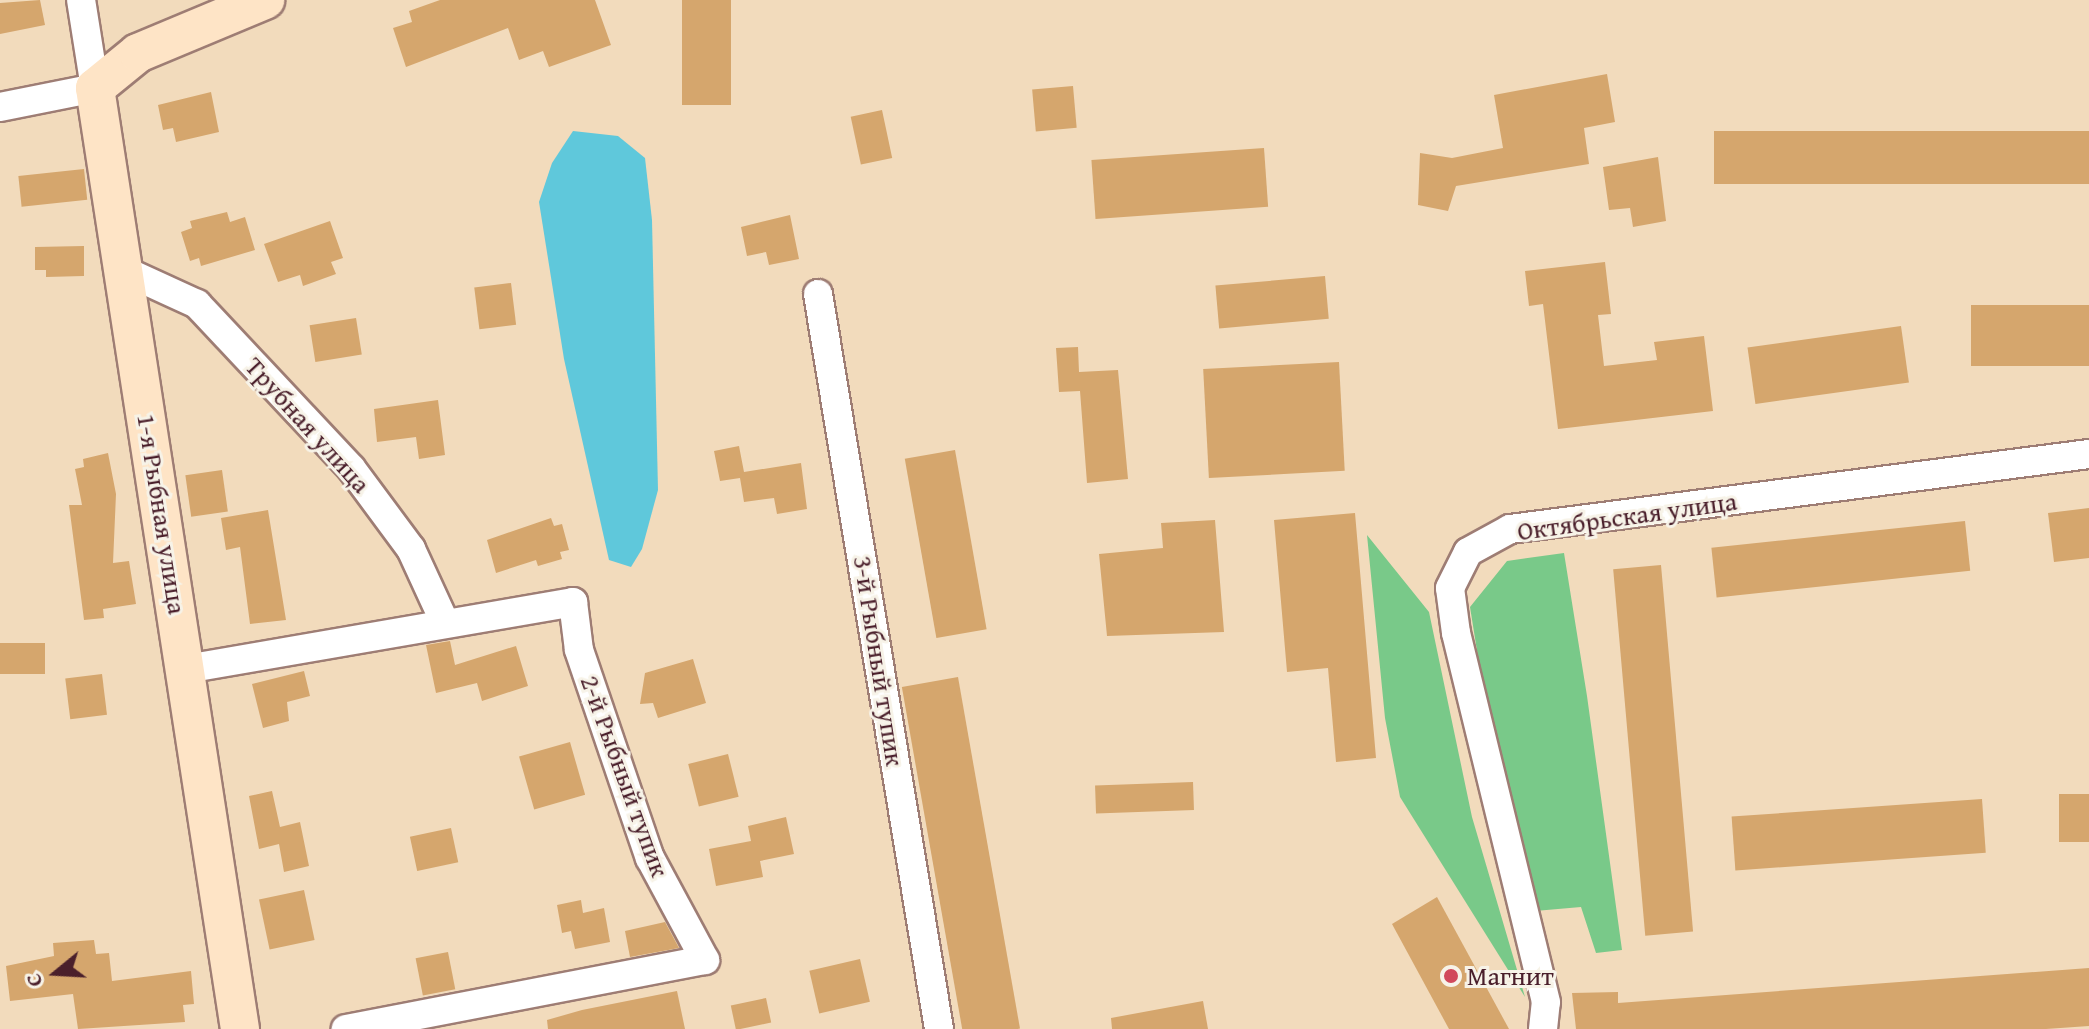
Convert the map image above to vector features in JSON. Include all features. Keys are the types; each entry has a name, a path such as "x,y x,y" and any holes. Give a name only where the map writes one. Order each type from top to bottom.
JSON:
{"street":[{"name":"1-я Рыбная улица","path":"81,0 240,1029"},
{"path":"0,107 95,88 138,53 265,0"},
{"name":"Трубная улица","path":"125,271 197,304 351,468 411,549 445,623"},
{"name":"3-й Рыбный тупик","path":"818,294 939,1029"},
{"name":"Октябрьская улица","path":"1543,1029 1546,1002 1456,633 1450,588 1468,552 1510,529 2089,454"},
{"name":"2-й Рыбный тупик","path":"346,1029 705,960 650,858 579,650 573,602 445,623"},
{"path":"186,669 445,623"}],"green space":[{"path":"1367,535 1429,612 1472,817 1525,997 1400,797 1385,718"},
{"path":"1564,553 1622,950 1596,953 1581,907 1535,911 1487,713 1470,607 1507,561"}],"water":[{"path":"573,131 618,136 645,158 652,220 658,490 642,549 631,567 609,560 564,359 539,202 552,163"}],"building":[{"path":"40,0 45,25 0,34 0,3"},
{"path":"440,0 595,0 611,45 549,67 543,51 519,60 508,28 406,67 393,28 412,22 409,11"},
{"path":"682,0 731,0 731,105 682,105"},
{"path":"1607,74 1615,122 1584,128 1589,164 1456,186 1448,211 1418,205 1420,153 1452,158 1503,148 1494,95"},
{"path":"1073,86 1077,128 1036,131 1032,90"},
{"path":"211,92 219,132 176,142 173,128 163,130 158,105"},
{"path":"882,110 892,158 861,165 851,117"},
{"path":"1714,131 2089,131 2089,184 1714,184"},
{"path":"1264,148 1268,207 1096,219 1091,160"},
{"path":"1658,157 1666,221 1633,227 1630,208 1609,210 1603,167"},
{"path":"84,169 87,200 22,207 18,176"},
{"path":"227,212 230,222 245,217 255,250 201,266 199,258 190,261 181,232 192,228 190,221"},
{"path":"790,215 799,259 769,265 766,252 747,256 741,227"},
{"path":"330,221 343,258 331,262 336,274 303,286 300,275 278,282 264,244"},
{"path":"84,246 84,276 46,277 46,270 35,270 35,247"},
{"path":"1605,262 1611,314 1598,315 1604,366 1657,360 1654,342 1704,336 1713,411 1558,429 1543,304 1529,306 1525,271"},
{"path":"1325,276 1329,319 1219,328 1215,286"},
{"path":"511,283 516,325 479,329 474,288"},
{"path":"1971,305 2089,305 2089,366 1971,366"},
{"path":"356,318 362,355 315,362 310,325"},
{"path":"1901,326 1909,382 1755,404 1748,348"},
{"path":"1078,347 1079,372 1118,370 1128,479 1087,483 1080,391 1059,392 1056,348"},
{"path":"1339,362 1345,471 1209,478 1203,369"},
{"path":"438,400 445,455 419,459 416,437 377,442 374,409"},
{"path":"739,446 744,472 801,463 807,509 777,514 774,498 744,502 740,478 720,481 714,451"},
{"path":"955,450 987,629 936,638 905,459"},
{"path":"108,453 116,494 113,563 129,561 136,604 103,609 104,618 84,620 69,505 82,505 75,469 84,467 83,459"},
{"path":"222,470 228,512 191,517 185,475"},
{"path":"2089,508 2089,558 2054,562 2048,513"},
{"path":"268,510 286,620 250,624 240,547 226,550 221,518"},
{"path":"1355,513 1376,758 1336,762 1328,668 1287,672 1274,520"},
{"path":"551,518 554,526 562,524 569,550 560,552 562,559 538,566 536,560 496,573 487,540"},
{"path":"1215,520 1224,632 1107,636 1099,554 1163,548 1161,523"},
{"path":"1965,521 1970,571 1717,597 1711,548"},
{"path":"1661,565 1693,932 1645,936 1613,569"},
{"path":"450,641 455,665 516,646 528,686 482,701 477,683 436,693 426,645"},
{"path":"0,643 45,643 45,674 0,674"},
{"path":"693,659 706,703 658,718 653,703 640,704 645,673"},
{"path":"304,671 310,696 287,702 289,721 263,728 252,684"},
{"path":"102,674 107,715 70,719 65,679"},
{"path":"958,677 1020,1029 962,1029 902,687"},
{"path":"570,742 585,795 534,809 519,757"},
{"path":"728,754 739,797 699,807 688,764"},
{"path":"1193,782 1194,810 1096,813 1095,785"},
{"path":"272,791 280,827 300,822 309,866 284,872 279,844 259,849 249,796"},
{"path":"2059,794 2089,794 2089,842 2059,842"},
{"path":"1982,799 1986,853 1735,870 1732,817"},
{"path":"786,817 794,854 760,861 763,877 716,886 709,849 751,841 748,826"},
{"path":"451,828 458,862 417,871 410,837"},
{"path":"304,890 315,940 270,949 259,900"},
{"name":"Магнит","path":"1437,897 1509,1029 1449,1029 1392,924"},
{"path":"581,900 583,913 604,908 610,942 575,949 571,931 562,933 557,905"},
{"path":"665,922 679,948 630,957 625,931"},
{"path":"94,940 96,954 109,953 112,981 191,971 194,1004 183,1005 185,1022 78,1029 73,994 10,1001 6,966 54,956 53,943"},
{"path":"448,952 455,989 423,996 416,958"},
{"path":"860,959 870,1002 819,1014 809,971"},
{"path":"2089,968 2089,1026 2046,1029 1576,1029 1572,993 1618,992 1618,1003"},
{"path":"677,991 685,1029 548,1029 547,1020"},
{"path":"766,998 771,1022 736,1029 731,1005"},
{"path":"1203,1001 1208,1029 1112,1029 1111,1018"}],"place":[{"name":"Магнит","path":"1451,976"}]}
